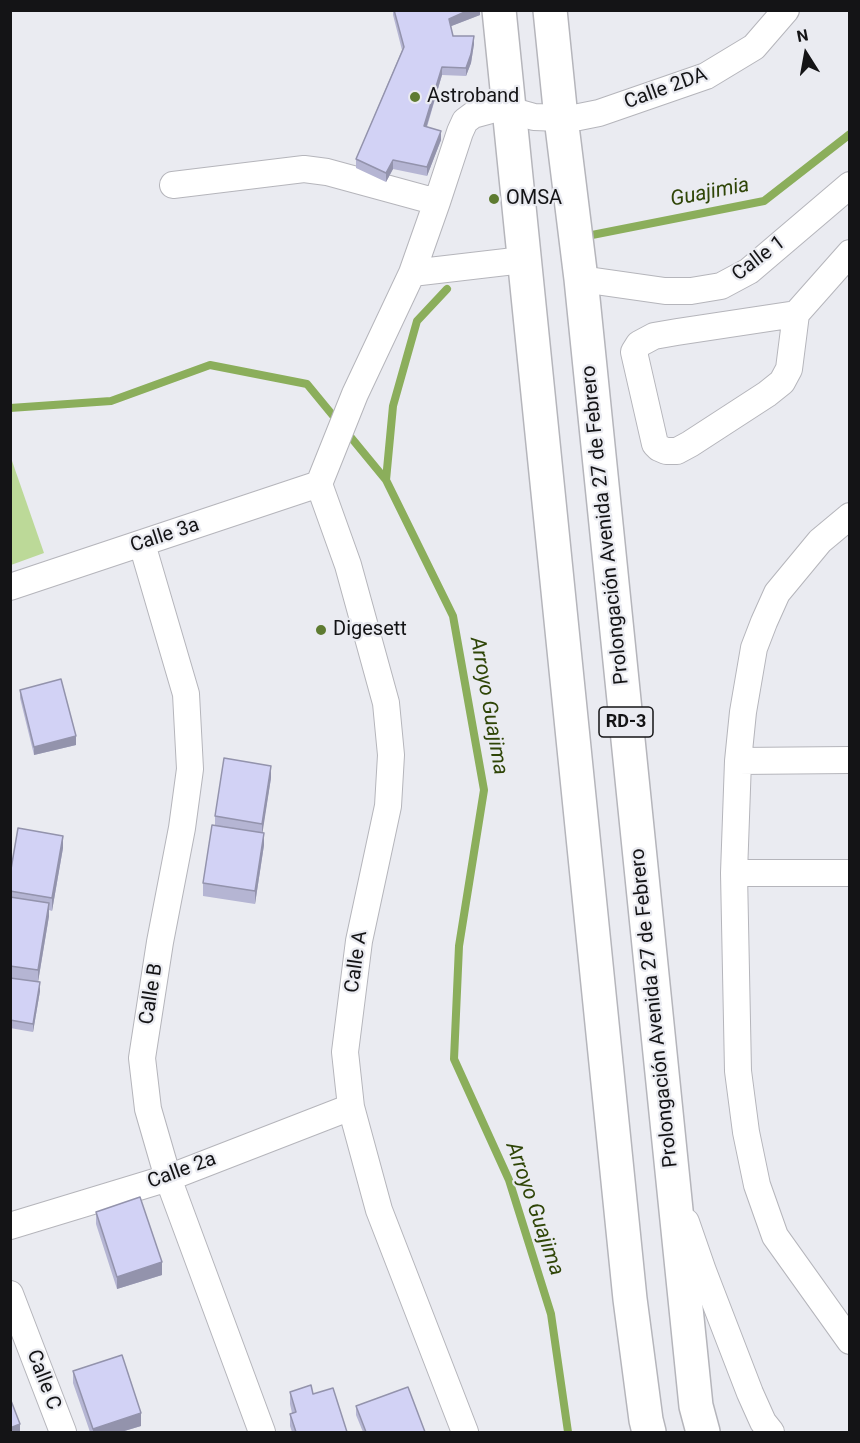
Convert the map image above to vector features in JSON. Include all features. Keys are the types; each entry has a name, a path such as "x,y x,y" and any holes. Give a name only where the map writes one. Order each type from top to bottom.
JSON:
{"main road":[{"name":"RD-3","path":"499,10 630,1299 649,1432"},
{"name":"Prolongación Avenida 27 de Febrero","path":"550,10 580,279 696,1406 704,1432"}],"street":[{"name":"Calle 2DA","path":"437,202 460,132 465,121 474,115 495,109 509,110 534,117 579,117 599,113 706,76 754,47 786,10"},
{"path":"172,185 304,169 327,172 437,202 412,273 355,394 319,484"},
{"name":"Calle 1","path":"580,279 665,291 691,291 721,286 749,271 849,185"},
{"path":"796,314 654,336 639,344 634,352 655,444 666,451 677,451 782,382 789,369 796,314 849,254"},
{"path":"412,273 523,260"},
{"name":"Calle 3a","path":"10,587 319,484"},
{"name":"Calle A","path":"319,484 348,565 386,702 391,755 388,807 359,941 345,1052 351,1107 379,1210 465,1432"},
{"path":"849,516 820,542 777,593 754,648 743,712 738,761 734,873 738,1071 756,1185 775,1236 849,1341"},
{"name":"Calle B","path":"142,544 186,694 190,769 142,1058 148,1109 168,1178 262,1432"},
{"path":"738,761 849,759"},
{"path":"734,873 849,873"},
{"name":"Calle 2a","path":"10,1226 168,1178 351,1107"},
{"path":"673,1181 703,1271 750,1393 763,1422 771,1432"},
{"name":"Calle C","path":"10,1294 63,1432"}],"green space":[{"path":"11,458 44,553 10,565"}],"building":[{"path":"394,10 469,10 449,19 453,36 474,36 466,68 442,67 424,126 441,131 427,167 393,160 386,173 356,159 404,47"},
{"path":"61,679 76,736 34,747 20,690"},
{"path":"224,758 271,766 262,824 215,816"},
{"path":"212,825 264,833 255,891 203,883"},
{"path":"18,828 63,836 52,898 10,891 10,875"},
{"path":"10,897 49,903 38,970 10,966"},
{"path":"10,978 40,982 33,1024 10,1020"},
{"path":"140,1197 162,1262 117,1277 96,1212"},
{"path":"122,1355 141,1413 93,1429 73,1371"},
{"path":"311,1385 313,1394 333,1388 347,1432 296,1432 290,1414 296,1412 290,1392"},
{"path":"408,1387 425,1432 366,1432 356,1406"},
{"path":"10,1398 20,1424 10,1428"}],"waterway":[{"name":"Guajimia","path":"592,235 764,201 850,134"},
{"name":"Guajimia","path":"386,480 393,406 417,321 447,289"},
{"name":"Arroyo Guajima","path":"10,408 111,401 210,365 307,384 386,480 453,616 484,790 459,946 454,1059 509,1180 551,1314 568,1432"}],"place":[{"name":"Astroband","path":"415,97"},
{"name":"OMSA","path":"494,199"},
{"name":"Digesett","path":"321,630"}]}
